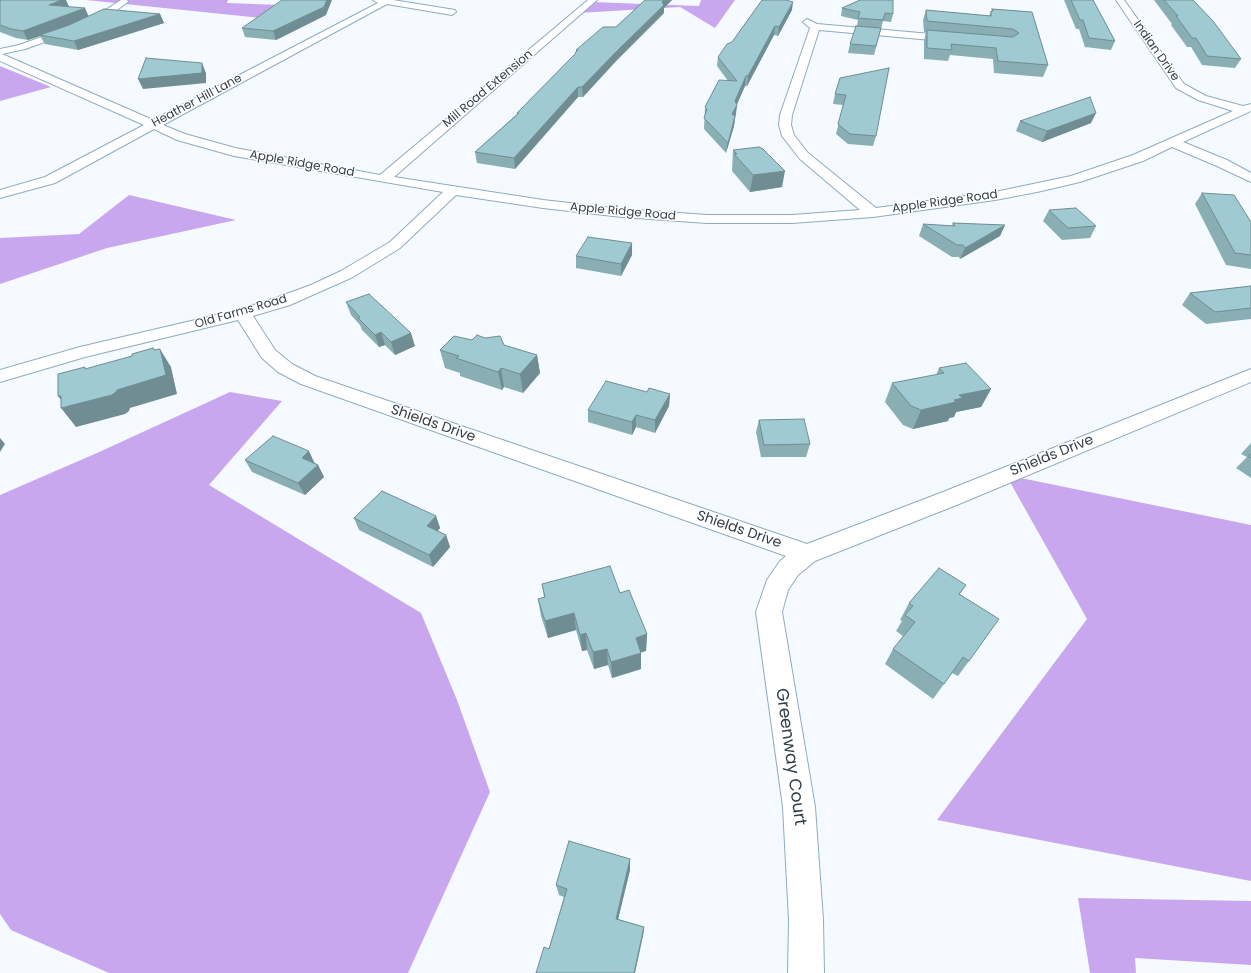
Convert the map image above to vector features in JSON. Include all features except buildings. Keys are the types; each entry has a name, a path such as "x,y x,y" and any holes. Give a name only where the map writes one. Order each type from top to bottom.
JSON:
{"street":[{"path":"384,0 452,12"},
{"name":"Heather Hill Lane","path":"2,194 50,180 384,0"},
{"name":"Mill Road Extension","path":"383,179 593,0"},
{"name":"Indian Drive","path":"1120,0 1180,86 1202,98 1247,109"},
{"path":"0,52 22,47 70,30 104,15 124,2"},
{"path":"873,213 804,156 788,136 785,125 786,115 811,24 962,40"},
{"name":"Apple Ridge Road","path":"0,57 181,137 234,152 383,179 543,204 664,217 750,219 833,216 873,213 995,196 1045,186 1109,169 1138,158 1247,109"},
{"path":"1171,142 1222,163 1251,178"},
{"name":"Old Farms Road","path":"0,376 80,353 243,314 284,301 317,288 373,260 404,238 453,190"},
{"name":"Shields Drive","path":"243,314 268,354 285,368 308,380 806,554 951,498 1251,375"},
{"name":"Greenway Court","path":"806,554 789,568 776,587 769,612 799,807 806,920 806,973"}],"shaded area":[{"path":"86,0 228,0 227,3 281,5 271,19"},
{"path":"701,0 735,0 715,28 680,7 578,13 591,2 699,6"},
{"path":"0,66 51,87 0,101"},
{"path":"129,195 236,220 107,248 0,284 0,238 79,234"},
{"path":"230,392 282,401 209,485 421,613 457,700 490,792 408,973 109,973 11,930 0,914 0,495 97,453"},
{"path":"1006,475 1251,525 1251,881 937,820 1087,619"},
{"path":"1078,898 1251,901 1251,965 1135,958 1136,973 1090,973"}]}
